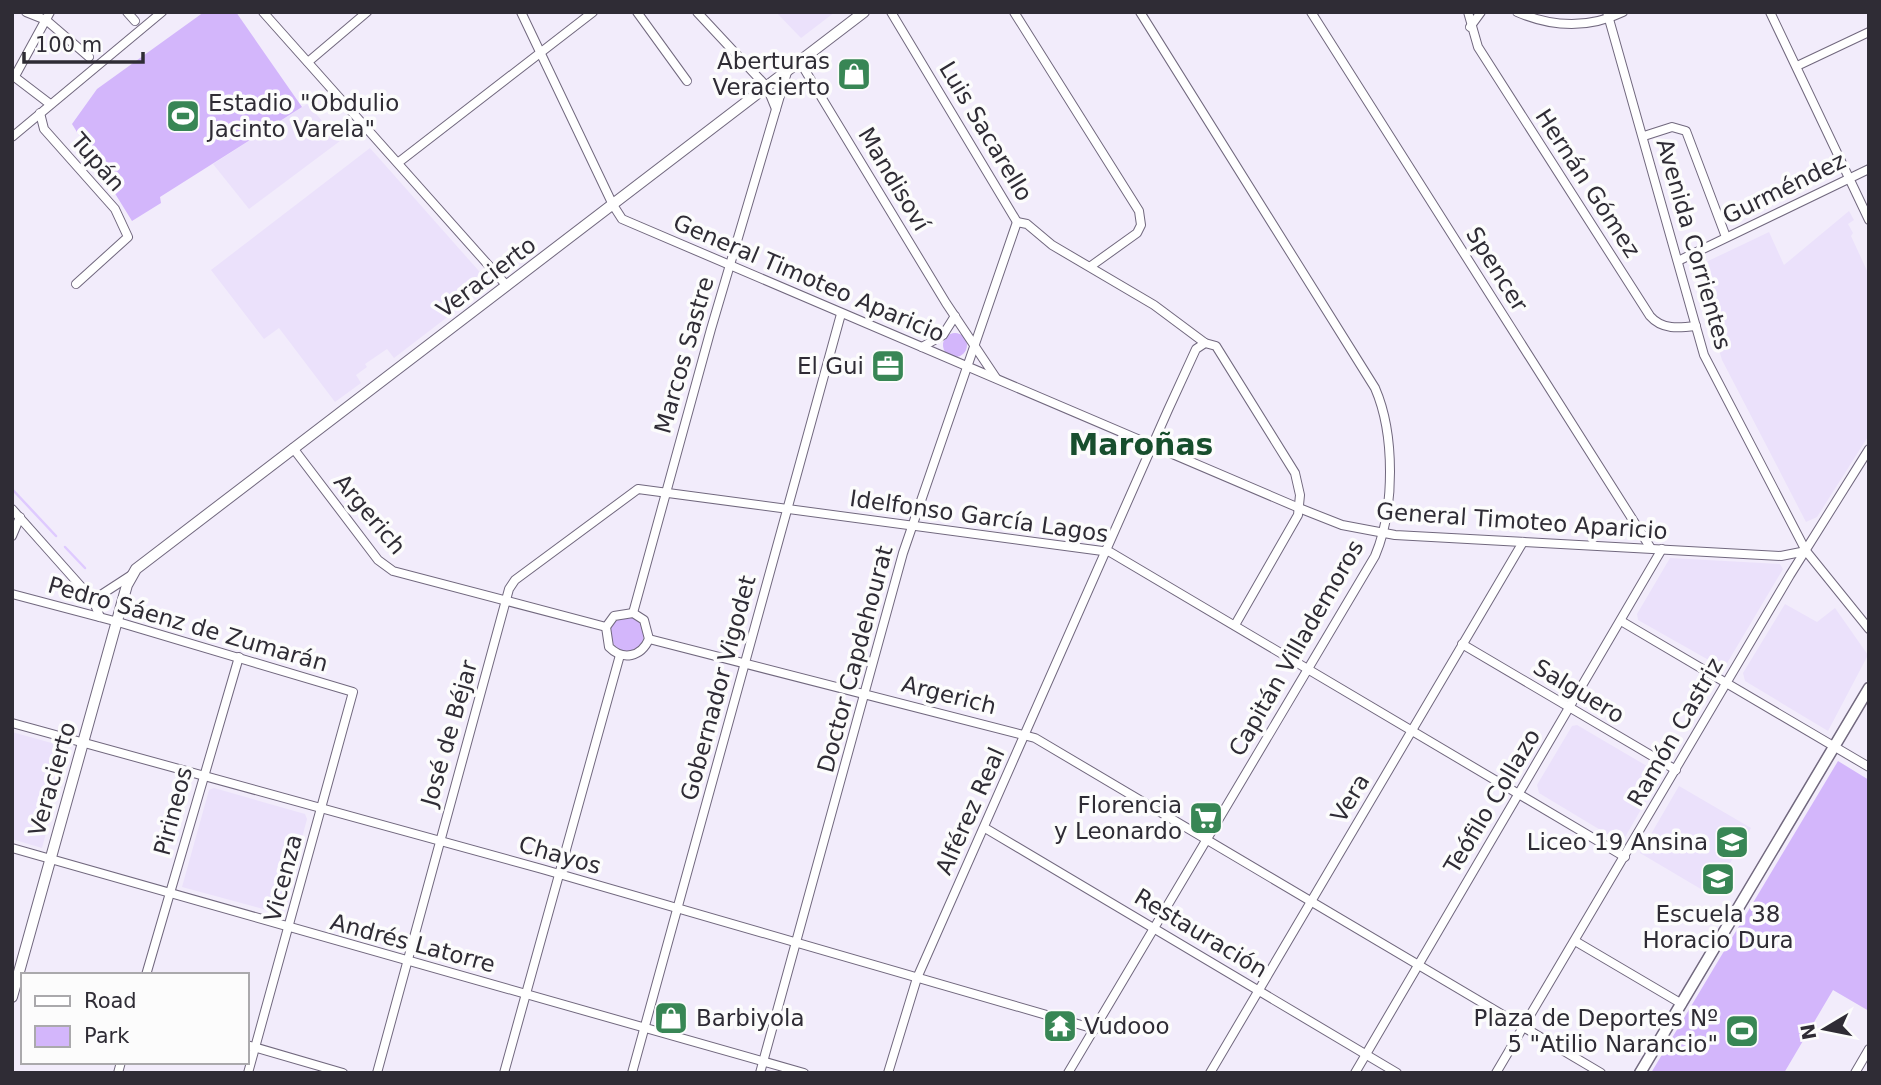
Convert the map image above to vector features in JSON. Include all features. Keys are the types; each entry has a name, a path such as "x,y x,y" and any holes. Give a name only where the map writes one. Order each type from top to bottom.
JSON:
{"main road":[{"path":"1640,1073 1869,688"}],"street":[{"path":"26,12 48,16 89,57"},
{"path":"127,12 135,21"},
{"path":"12,137 162,12"},
{"path":"263,12 507,286"},
{"path":"308,62 367,12"},
{"path":"521,12 613,205"},
{"path":"399,162 593,12"},
{"path":"637,12 687,81"},
{"path":"697,12 767,87 776,109"},
{"name":"Veracierto","path":"93,600 133,574 143,562 864,12"},
{"name":"Luis Sacarello","path":"891,12 1017,222 1027,224 1052,245 1154,305 1205,343 1219,349 1295,473 1300,490 1299,508"},
{"path":"1014,12 1139,211 1141,225 1138,233 1091,266"},
{"name":"Capitán Villademoros","path":"1068,1073 1374,556 1383,533 1388,435 1375,388 1140,12"},
{"name":"Spencer","path":"1311,12 1650,547"},
{"name":"Hernán Gómez","path":"1468,12 1470,27 1478,47 1650,316 1656,323 1669,328 1696,326"},
{"path":"1470,27 1481,12"},
{"path":"1517,12 1564,24 1591,23 1623,12"},
{"path":"1770,12 1869,220"},
{"name":"Avenida Corrientes","path":"1608,15 1707,362 1806,551"},
{"path":"48,16 13,76 50,104"},
{"path":"1797,66 1869,32"},
{"name":"Mandisoví","path":"800,62 974,345"},
{"name":"Marcos Sastre","path":"633,613 729,266 787,72"},
{"name":"Tupán","path":"40,113 44,130 115,209 128,237 76,285"},
{"path":"1644,136 1672,127 1686,131 1726,237"},
{"name":"Gurméndez","path":"1678,261 1869,169"},
{"name":"General Timoteo Aparicio","path":"613,205 629,223 1342,525 1383,533 1523,542 1781,556 1806,551"},
{"name":"Doctor Capdehourat","path":"760,1073 912,526 1017,222"},
{"name":"Gobernador Vigodet","path":"632,1073 841,314"},
{"path":"922,347 943,335 955,316"},
{"name":"Alférez Real","path":"888,1073 916,978 1196,349 1205,343"},
{"name":"General Timoteo Aparicio","path":"974,345 997,379"},
{"name":"Argerich","path":"293,448 383,565 399,574 607,627"},
{"name":"Ramón Castriz","path":"1496,1073 1726,684 1869,449"},
{"name":"José de Béjar","path":"377,1073 506,602 515,580 638,489 666,491"},
{"name":"Idelfonso García Lagos","path":"666,491 1106,552 1235,625 1517,796 1625,857"},
{"path":"1235,625 1295,522 1299,508"},
{"path":"12,509 93,600 100,617"},
{"path":"12,536 20,517"},
{"name":"Vera","path":"1209,1073 1523,542"},
{"name":"Teófilo Collazo","path":"1355,1073 1662,549"},
{"path":"1806,551 1869,629"},
{"name":"Veracierto","path":"12,997 133,574"},
{"name":"Pedro Sáenz de Zumarán","path":"12,594 118,622 353,692"},
{"path":"633,613 644,620 649,639 641,652 620,655 606,640 607,627 614,617 633,613"},
{"path":"1621,621 1869,767"},
{"name":"Argerich","path":"649,639 1025,734 1601,1073"},
{"name":"Salguero","path":"1462,644 1676,770"},
{"path":"504,1073 620,655"},
{"name":"Pirineos","path":"147,973 202,774 239,657"},
{"name":"Vicenza","path":"248,1073 251,1046 289,929 353,692"},
{"name":"Chayos","path":"12,723 202,774 1095,1029"},
{"name":"Restauración","path":"985,828 1396,1073"},
{"name":"Andrés Latorre","path":"12,848 289,929 804,1073"},
{"path":"1575,941 1682,1004"},
{"path":"251,1046 343,1073"},
{"path":"1854,1073 1869,1049"}],"shaded area":[{"path":"776,12 835,12 801,38"},
{"path":"307,104 340,141 249,209 213,164"},
{"path":"370,148 486,279 486,284 484,289 394,358 387,349 365,364 367,367 356,375 361,383 335,402 279,328 264,339 211,270"},
{"path":"1849,211 1854,220 1848,224 1853,233 1851,236 1869,275 1869,435 1817,517 1806,522 1722,360 1699,282 1704,263 1769,232 1784,265"},
{"path":"1670,558 1780,564 1783,569 1726,665 1721,667 1638,620 1637,614"},
{"path":"1785,604 1817,622 1835,608 1868,655 1828,731 1745,681 1743,673"},
{"path":"1577,725 1657,772 1659,778 1624,839 1617,840 1539,793 1537,785 1572,726"},
{"path":"12,732 66,747 68,752 42,848 12,839"},
{"path":"1679,786 1751,828 1711,895 1640,853"},
{"path":"214,788 305,814 307,819 282,914 182,887 209,790"}],"green space":[{"name":"Estadio \"Obdulio Jacinto Varela\"","path":"204,12 236,12 302,107 160,197 161,203 132,221 72,124 97,89"},
{"path":"955,333 964,336 967,345 964,354 955,357 946,354 943,345 946,336"},
{"path":"627,617 639,622 644,634 639,646 627,651 615,646 610,634 615,622"},
{"path":"1838,761 1869,780 1869,1011 1833,990 1784,1073 1651,1073"}],"waterway":[{"path":"12,489 56,536"},
{"path":"65,547 85,568"}],"place":[{"name":"Aberturas Veracierto","path":"854,74"},
{"name":"Estadio \"Obdulio Jacinto Varela\"","path":"183,116"},
{"name":"El Gui","path":"888,366"},
{"name":"Florencia y Leonardo","path":"1206,818"},
{"name":"Liceo 19 Ansina","path":"1732,842"},
{"name":"Escuela 38 Horacio Dura","path":"1718,879"},
{"name":"Barbiyola","path":"671,1018"},
{"name":"Vudooo","path":"1060,1026"},
{"name":"Plaza de Deportes Nº 5 \"Atilio Narancio\"","path":"1742,1031"}],"district":[{"name":"Maroñas","path":"1141,445"}]}
